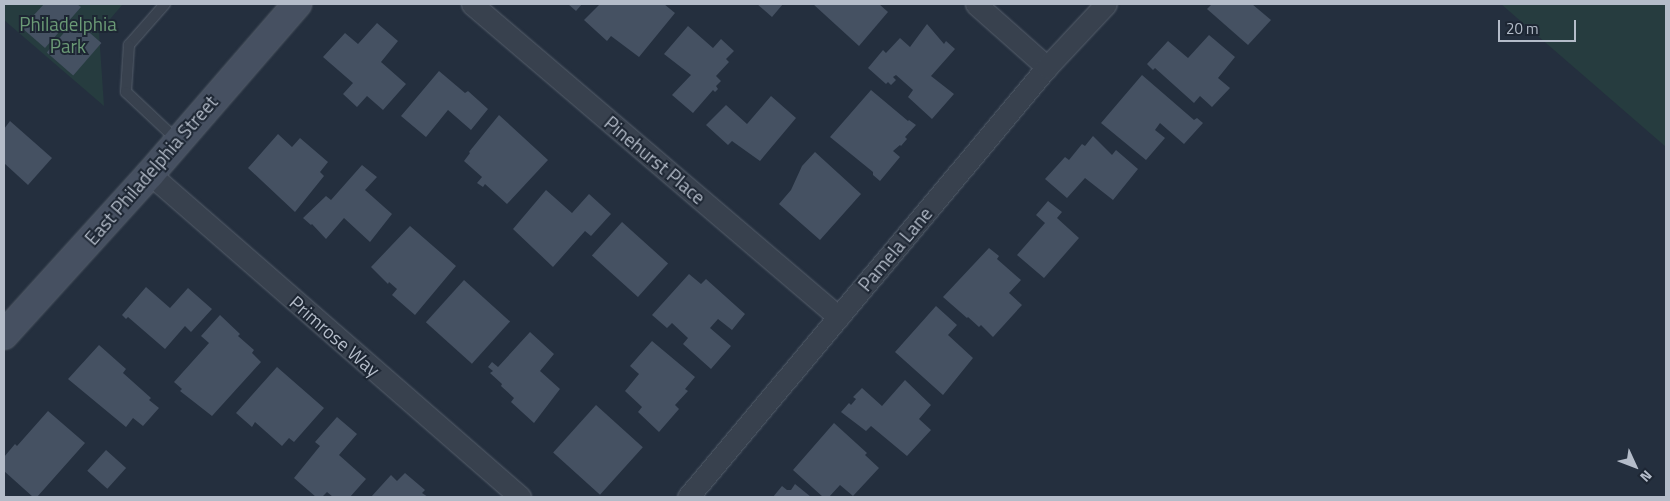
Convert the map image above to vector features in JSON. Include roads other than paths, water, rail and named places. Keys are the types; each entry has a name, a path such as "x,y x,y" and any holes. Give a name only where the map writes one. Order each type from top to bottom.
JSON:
{"street":[{"name":"East Philadelphia Street","path":"4,335 150,174 297,4"},
{"name":"Pinehurst Place","path":"472,4 838,317"},
{"path":"976,4 1047,67"},
{"name":"Pamela Lane","path":"688,497 1047,67 1106,4"},
{"name":"Primrose Way","path":"150,174 520,497"}],"lane":[{"path":"165,4 129,45 126,92 178,141"}],"park label":[{"name":"Philadelphia Park","path":"68,35"}]}
